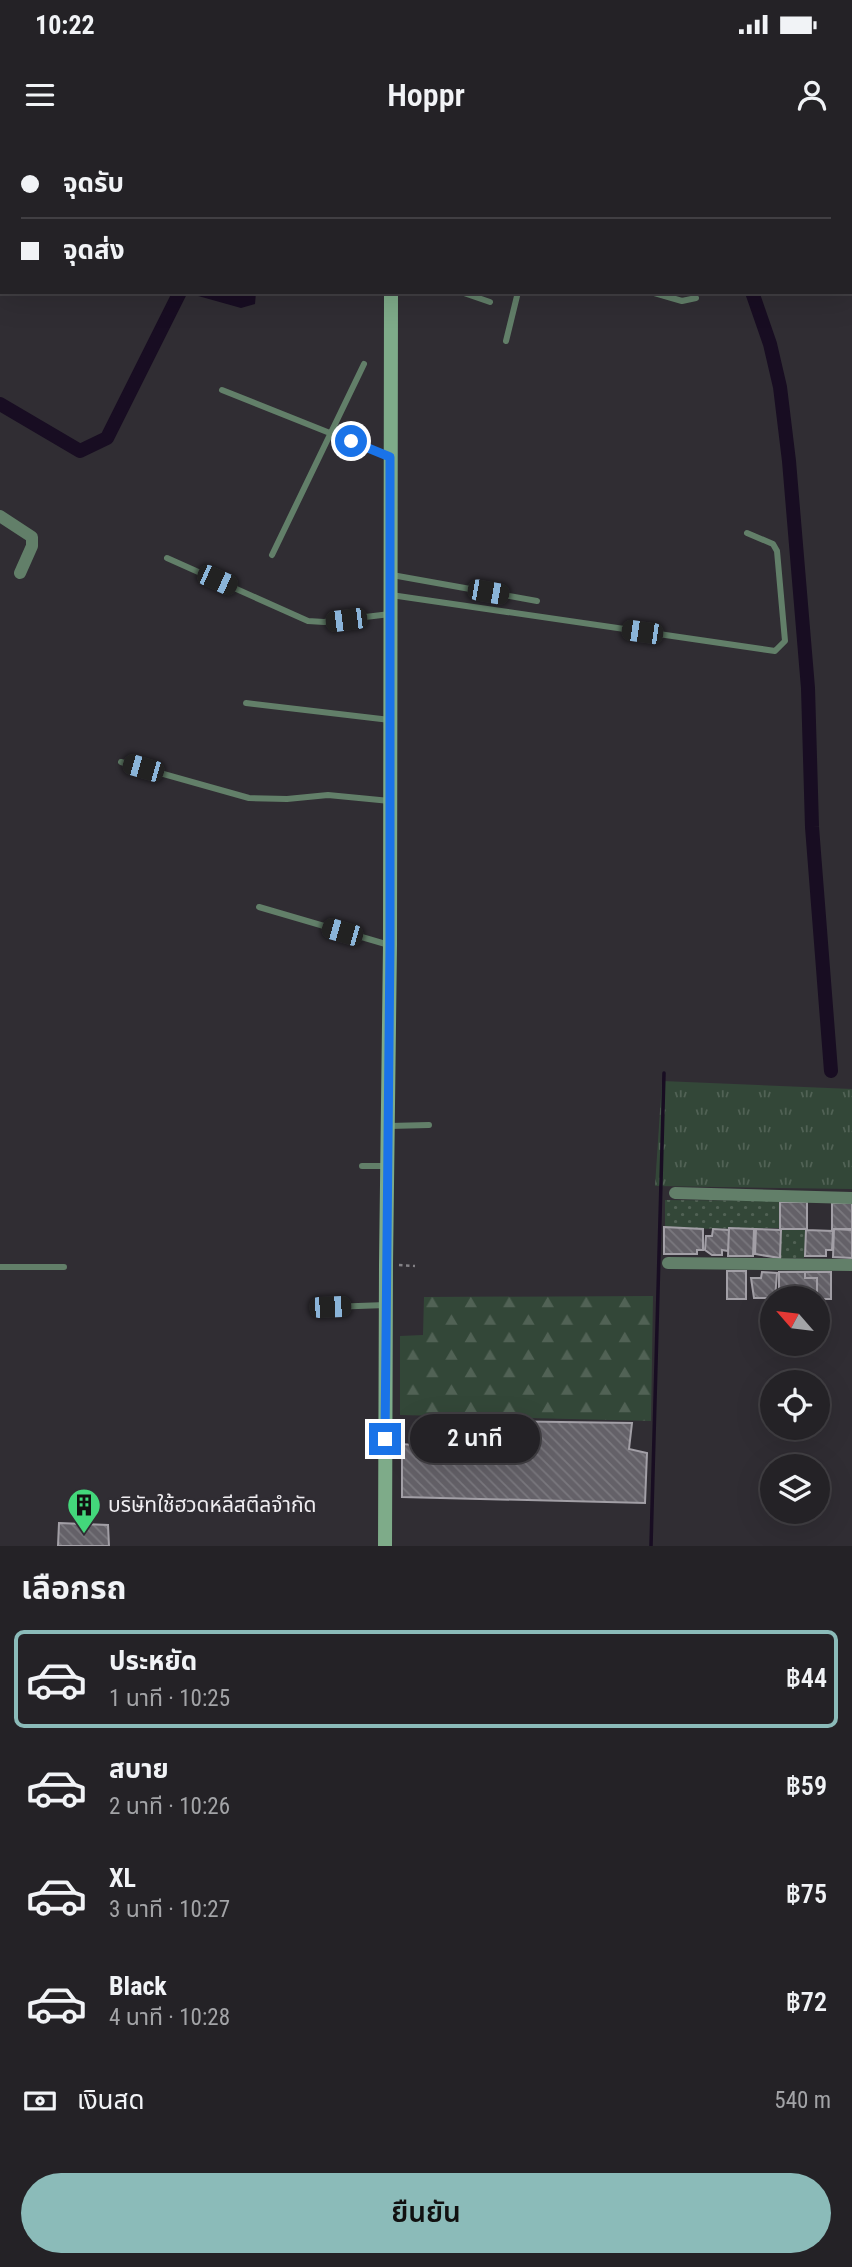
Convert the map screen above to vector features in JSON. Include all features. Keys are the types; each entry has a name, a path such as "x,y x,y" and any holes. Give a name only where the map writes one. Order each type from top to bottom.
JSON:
{"street":[{"path":"385,1546 390,945 391,294"},
{"path":"0,516 33,537 20,573"},
{"path":"675,1193 852,1198"},
{"path":"668,1262 852,1265"}],"lane":[{"path":"467,294 490,302"},
{"path":"506,341 518,294"},
{"path":"658,294 682,301 696,298"},
{"path":"272,555 365,364"},
{"path":"222,390 390,457"},
{"path":"390,594 775,652 785,641 777,551 773,544 747,533"},
{"path":"167,558 308,621 324,622 390,614"},
{"path":"390,575 537,601"},
{"path":"246,703 390,720"},
{"path":"121,762 249,798 287,799 328,795 390,801"},
{"path":"259,907 390,945"},
{"path":"389,1126 429,1125"},
{"path":"362,1166 388,1166"},
{"path":"0,1267 64,1267"},
{"path":"330,1307 386,1305"}],"green space":[{"path":"662,1081 852,1089 852,1189 655,1186"},
{"path":"665,1200 781,1201 780,1228 665,1229"},
{"path":"781,1230 806,1230 804,1258 780,1258"},
{"path":"653,1296 651,1421 400,1415 400,1336 423,1335 424,1297"}],"shaded area":[{"path":"191,294 256,294 255,304 241,308"}],"building":[{"path":"780,1202 807,1202 807,1229 780,1229"},
{"path":"832,1203 852,1203 852,1229 832,1229"},
{"path":"664,1227 703,1229 703,1250 697,1250 697,1254 664,1254"},
{"path":"729,1228 754,1229 753,1256 728,1256"},
{"path":"713,1229 729,1230 728,1251 722,1250 722,1255 712,1255 705,1250 706,1236 712,1236"},
{"path":"756,1229 781,1230 780,1258 755,1254"},
{"path":"834,1229 852,1230 852,1258 833,1257"},
{"path":"806,1230 833,1231 832,1250 826,1250 826,1256 805,1256"},
{"path":"727,1271 746,1271 746,1299 727,1299"},
{"path":"762,1272 777,1273 776,1286 760,1286 760,1298 754,1298 751,1278 761,1278"},
{"path":"779,1272 805,1272 805,1278 817,1278 817,1286 779,1286"},
{"path":"805,1272 831,1272 831,1299 830,1286 817,1286 817,1278 805,1278"},
{"path":"428,1420 632,1423 629,1449 647,1453 645,1503 402,1497 402,1444 427,1446"},
{"name":"บริษัทใช้ฮวดหลีสตีลจำกัด","path":"59,1523 108,1525 109,1546 58,1546"}],"waterway":[{"path":"0,404 80,451 107,438 179,294"},
{"path":"753,294 770,344 780,387 789,461 808,688 812,827 831,1071"},
{"path":"651,1546 664,1073"}],"place":[{"name":"บริษัทใช้ฮวดหลีสตีลจำกัด","path":"84,1535"}],"route":[{"path":"351,441 390,457 390,945 385,1439"}]}
